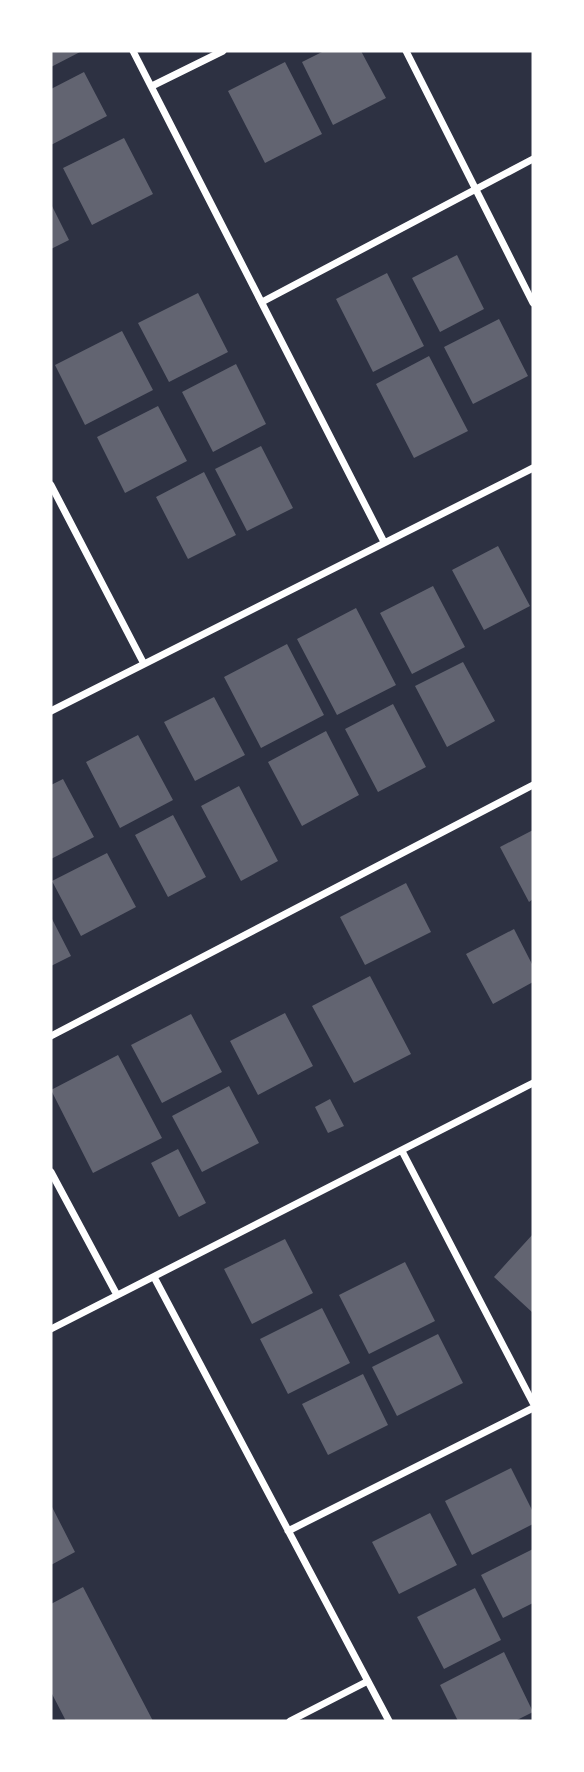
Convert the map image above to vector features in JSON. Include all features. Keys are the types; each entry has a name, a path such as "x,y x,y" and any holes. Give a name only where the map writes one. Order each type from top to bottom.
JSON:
{"street":[{"path":"134,51 384,542"},
{"path":"152,86 223,51"},
{"path":"406,51 533,303"},
{"path":"261,302 533,159"},
{"path":"51,710 533,468"},
{"path":"51,485 144,664"},
{"path":"51,1036 533,785"},
{"path":"51,1329 533,1083"},
{"path":"288,1531 533,1406 402,1151"},
{"path":"51,1172 117,1295"},
{"path":"154,1277 389,1721"},
{"path":"290,1721 368,1681"}],"building":[{"path":"51,51 82,51 51,67"},
{"path":"324,51 361,51 386,98 333,125 302,62"},
{"path":"285,62 322,134 265,163 228,91"},
{"path":"84,72 107,116 51,145 51,89"},
{"path":"124,138 153,194 92,225 63,168"},
{"path":"51,204 69,240 51,249"},
{"path":"457,255 484,309 440,332 412,278"},
{"path":"387,273 424,346 373,372 336,299"},
{"path":"198,293 228,352 169,382 138,323"},
{"path":"499,319 528,376 473,404 444,347"},
{"path":"122,331 153,390 85,425 55,365"},
{"path":"429,356 468,431 414,458 376,384"},
{"path":"236,364 266,424 213,452 182,392"},
{"path":"158,406 187,461 125,493 97,437"},
{"path":"261,446 293,508 247,531 215,469"},
{"path":"204,472 236,535 188,559 156,497"},
{"path":"498,546 530,606 484,630 452,570"},
{"path":"433,586 465,647 412,674 380,613"},
{"path":"356,608 396,685 337,715 297,639"},
{"path":"287,644 324,715 261,748 224,677"},
{"path":"463,662 495,721 447,747 415,686"},
{"path":"214,697 245,755 195,781 164,722"},
{"path":"393,704 426,767 378,792 345,729"},
{"path":"326,731 359,795 302,826 268,762"},
{"path":"138,735 173,800 120,828 86,762"},
{"path":"63,779 94,837 51,859 51,785"},
{"path":"239,786 278,861 241,881 201,806"},
{"path":"173,815 206,877 168,897 135,835"},
{"path":"533,830 533,899 529,902 500,847"},
{"path":"107,853 136,907 81,936 52,881"},
{"path":"406,883 431,932 365,965 340,917"},
{"path":"51,917 71,956 51,966"},
{"path":"514,929 533,966 533,982 493,1004 466,954"},
{"path":"370,976 411,1054 354,1083 312,1006"},
{"path":"285,1013 313,1066 258,1095 230,1041"},
{"path":"191,1014 222,1072 162,1103 131,1045"},
{"path":"118,1055 162,1138 93,1173 51,1090"},
{"path":"229,1086 259,1143 202,1172 172,1116"},
{"path":"330,1099 344,1126 328,1133 315,1107"},
{"path":"178,1149 206,1203 179,1217 151,1163"},
{"path":"533,1234 533,1313 494,1277"},
{"path":"285,1239 313,1293 252,1324 224,1269"},
{"path":"405,1262 435,1321 369,1354 339,1295"},
{"path":"322,1308 350,1363 288,1394 260,1339"},
{"path":"438,1334 463,1383 397,1416 372,1367"},
{"path":"363,1374 388,1425 328,1455 302,1404"},
{"path":"511,1468 533,1512 533,1524 472,1555 445,1501"},
{"path":"51,1505 75,1552 51,1565"},
{"path":"430,1513 457,1565 399,1594 372,1542"},
{"path":"533,1549 533,1603 503,1618 481,1575"},
{"path":"83,1587 153,1721 66,1721 51,1692 51,1604"},
{"path":"475,1588 501,1640 444,1669 417,1617"},
{"path":"504,1652 533,1712 515,1721 458,1721 440,1685"}]}
